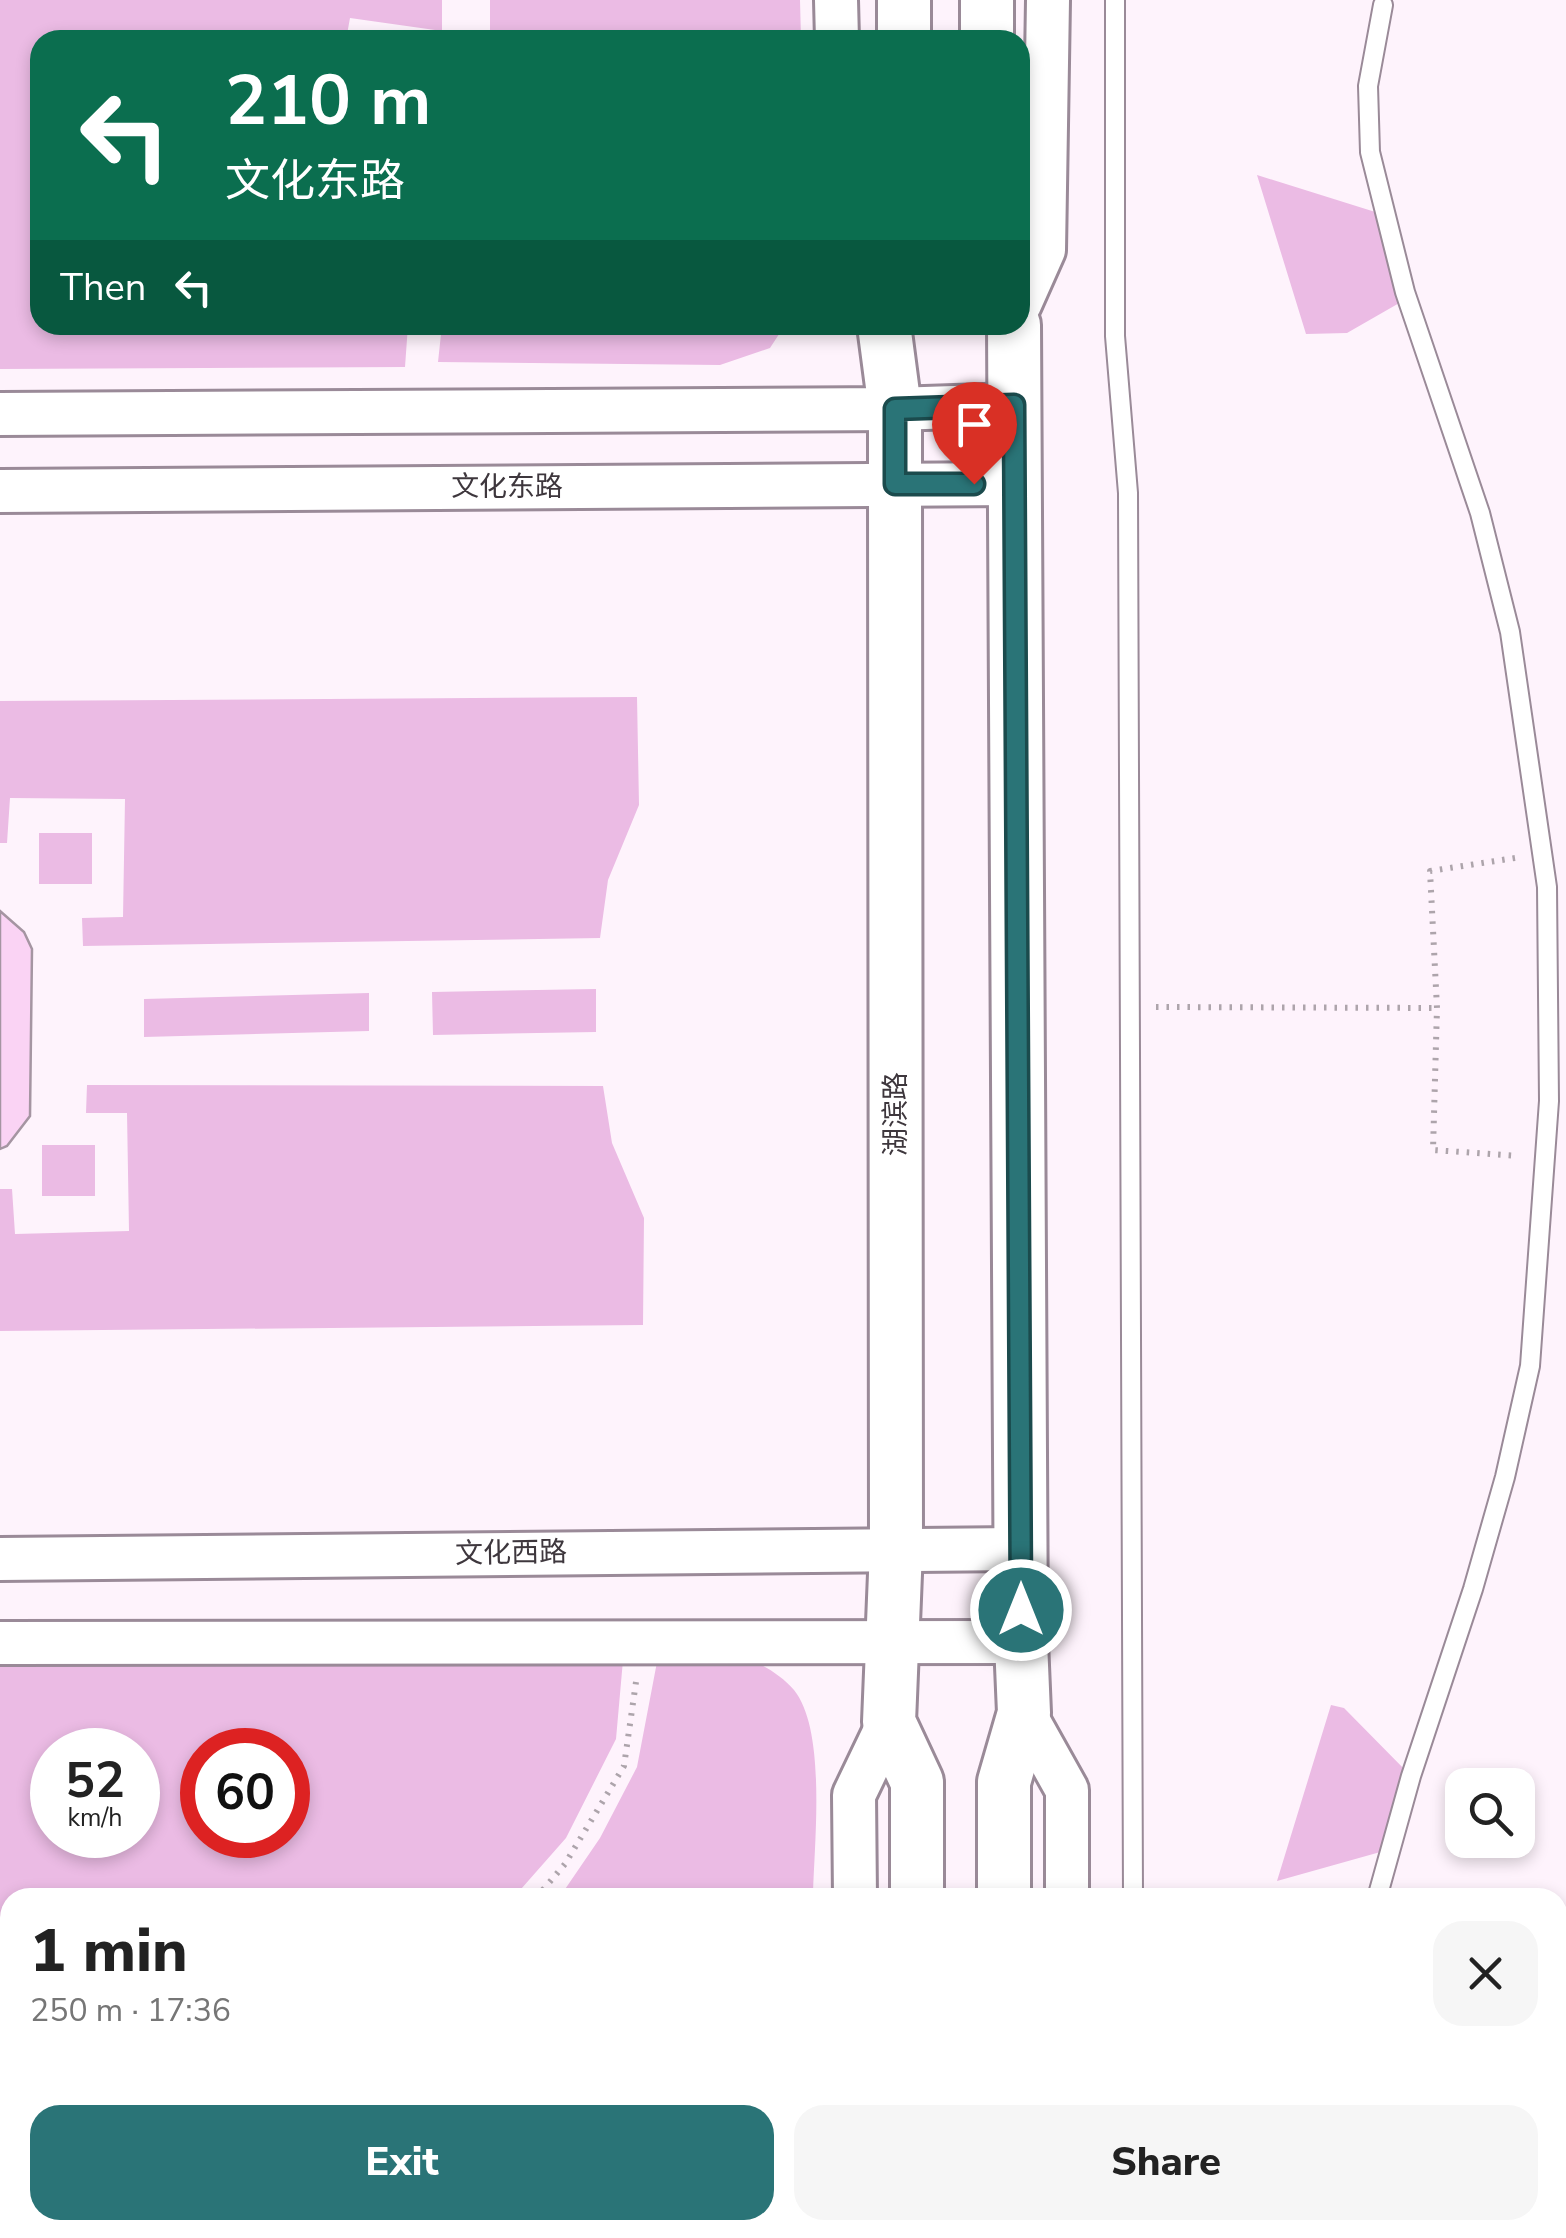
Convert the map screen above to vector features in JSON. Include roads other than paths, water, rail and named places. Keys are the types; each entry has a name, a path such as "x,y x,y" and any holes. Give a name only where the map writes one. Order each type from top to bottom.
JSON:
{"main road":[{"path":"904,0 904,30"},
{"path":"987,0 987,30"},
{"name":"湖滨路","path":"885,335 895,409 896,1549 889,1722 917,1782 917,1888"},
{"path":"1004,1888 1004,1782 1024,1713 1014,335"}],"street":[{"path":"836,0 837,30"},
{"path":"1030,282 1044,250 1048,0"},
{"path":"0,414 1014,405"},
{"name":"文化东路","path":"0,490 1014,484"},
{"name":"文化西路","path":"0,1559 1022,1549"},
{"path":"0,1643 1021,1642"},
{"path":"1024,1713 1067,1790 1068,1888"},
{"path":"854,1888 854,1795 889,1722"}],"lane":[{"path":"1115,0 1115,336 1128,493 1133,1888"},
{"path":"1380,1888 1411,1776 1473,1589 1510,1459 1530,1366 1548,1100 1547,887 1510,632 1480,513 1405,292 1370,152 1368,86 1383,5"}]}
